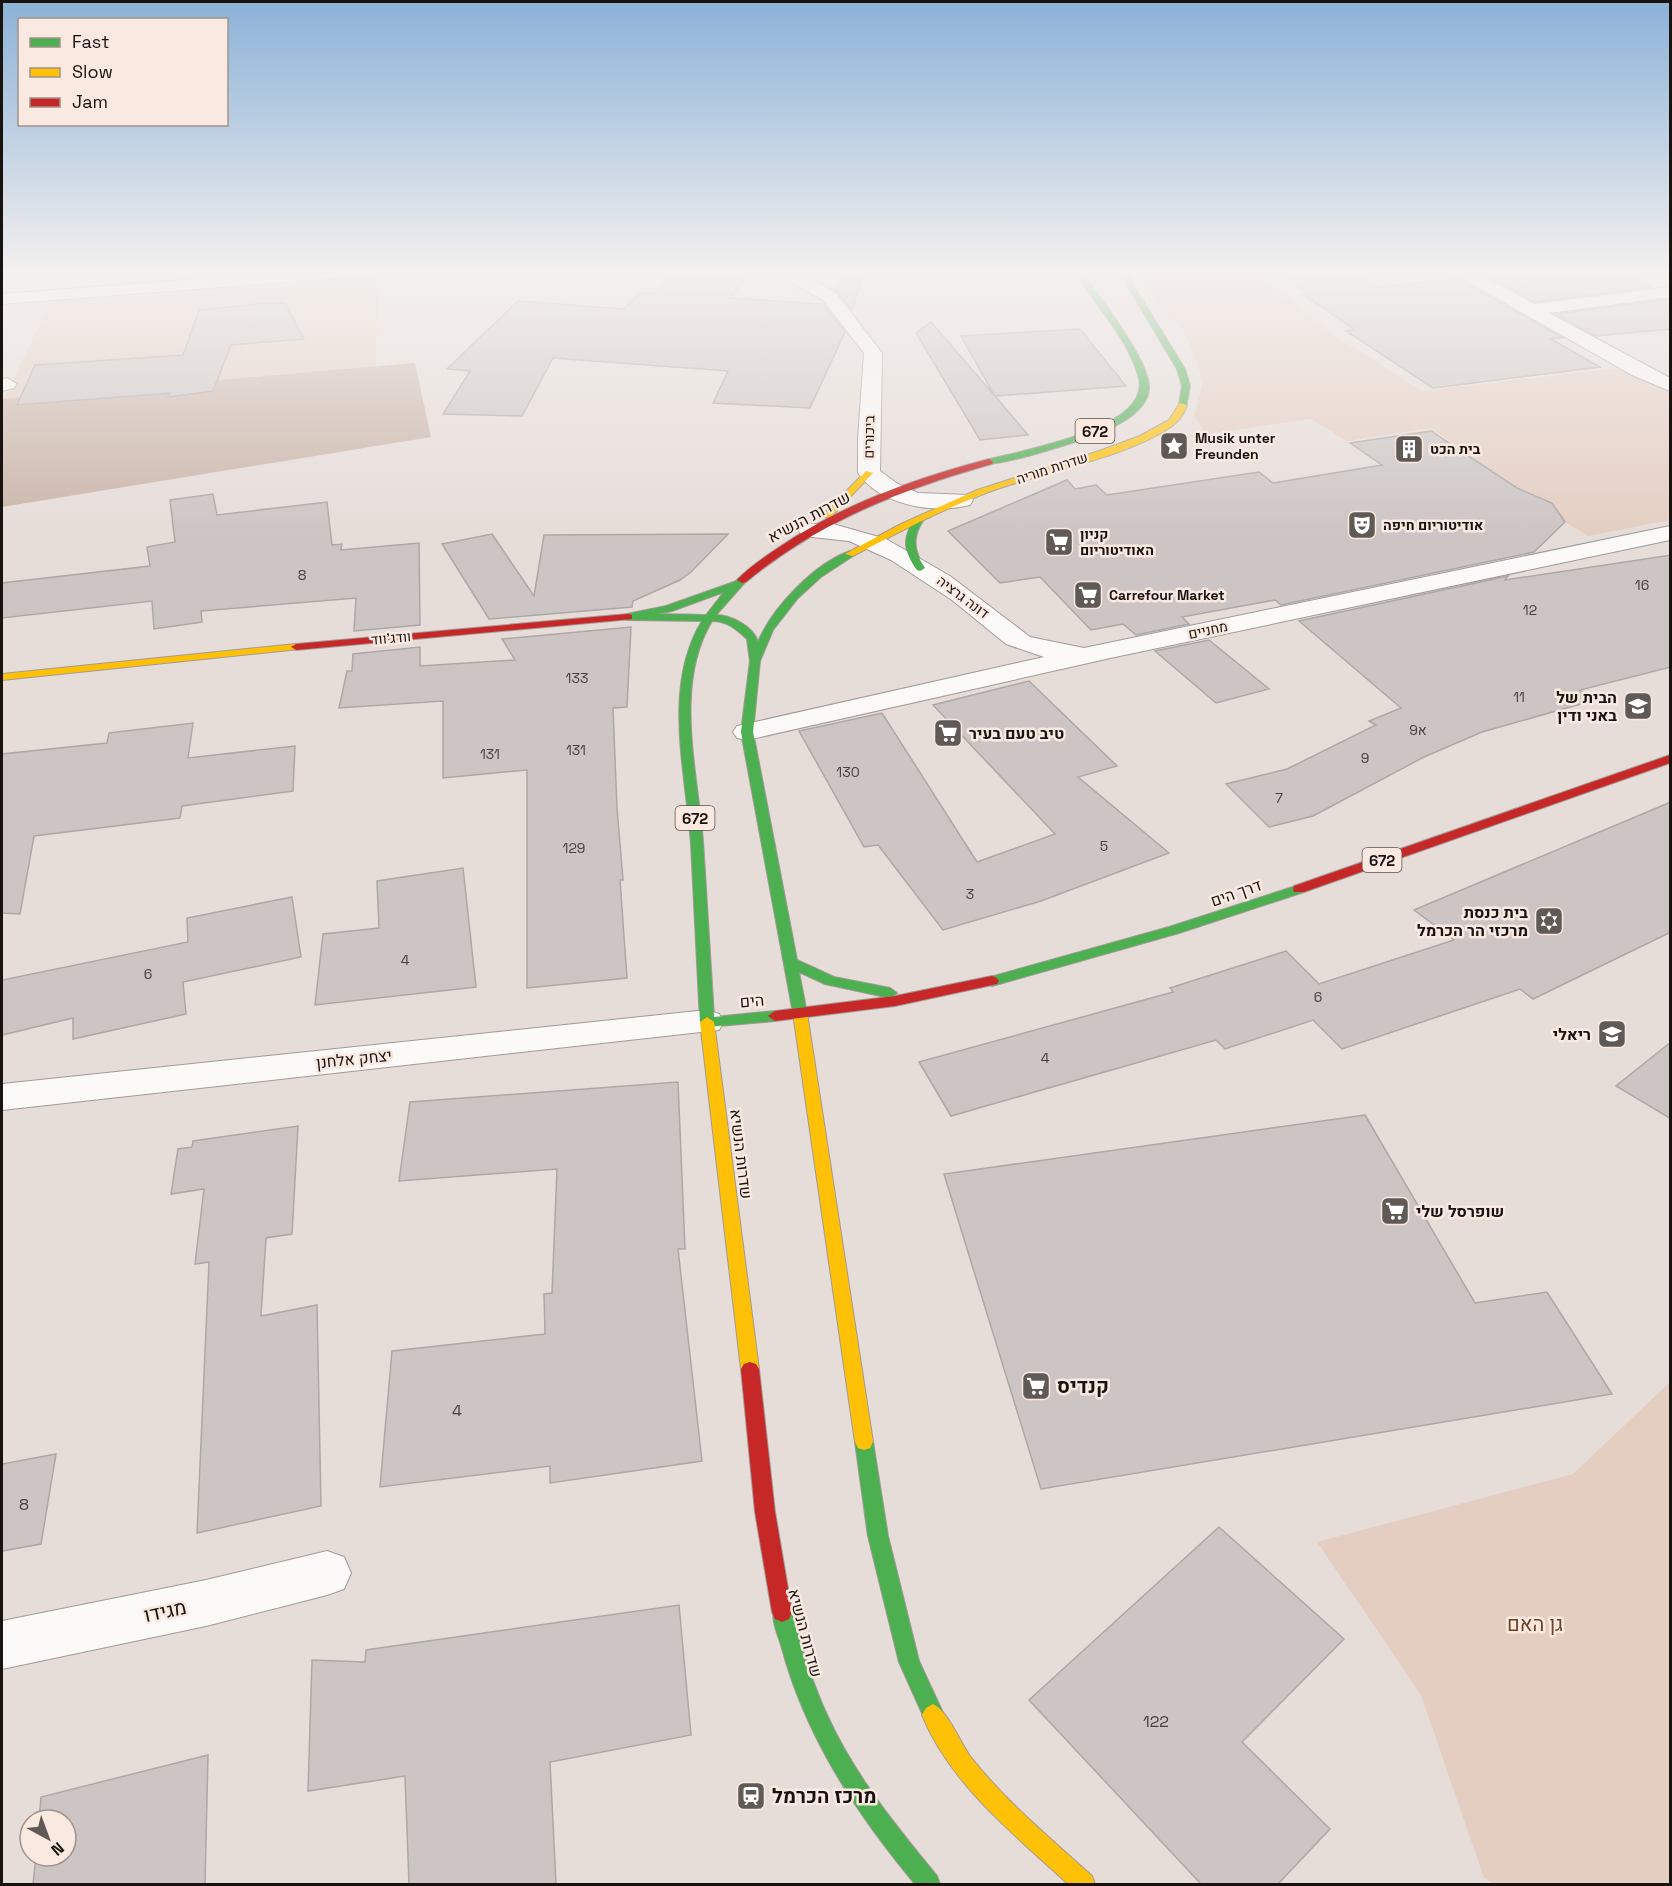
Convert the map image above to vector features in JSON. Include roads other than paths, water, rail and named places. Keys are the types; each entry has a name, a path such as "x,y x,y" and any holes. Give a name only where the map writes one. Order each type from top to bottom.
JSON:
{"main road":[{"name":"שדרות מוריה","path":"897,492 960,470 1092,432 1118,422 1135,410 1143,398 1144,375 1133,358"},
{"name":"שדרות מוריה","path":"872,542 962,500 1019,478 1136,441 1165,427 1181,412 1186,386 1181,369 1174,358"},
{"path":"811,531 869,473"},
{"name":"שדרות הנשיא","path":"897,492 811,531 778,551 738,583 709,617 696,644 688,684 691,776 707,1022 739,1266 775,1586 803,1687 834,1755 882,1827 929,1884"},
{"path":"919,519 910,530 907,547 908,554 920,568"},
{"name":"672","path":"801,1013 747,732 755,661 768,630 795,596 838,561 872,542"},
{"path":"627,617 668,609 738,583"},
{"name":"וודג'ווד","path":"2,677 398,637 627,617 723,618 752,639 755,661"},
{"name":"דרך הים","path":"801,1013 916,997 1004,979 1201,922 1671,759"},
{"path":"792,963 830,981 916,997"},
{"path":"801,1013 878,1536 909,1662 940,1729 981,1786 1084,1884"},
{"name":"הים","path":"707,1022 801,1013"},
{"path":"1044,1848 1070,1884"}],"street":[{"name":"ביכורים","path":"873,358 868,439 869,473 880,483 897,492 927,503 962,500"},
{"path":"1616,358 1671,385"},
{"name":"דונה גרציה","path":"811,531 842,531 872,542 941,579 1020,642 1065,652 1115,649"},
{"name":"מחניים","path":"747,732 1115,649 1671,533"},
{"path":"1017,672 1030,664 1033,656 1020,642"},
{"name":"יצחק אלחנן","path":"2,1097 707,1022"},
{"name":"מגידו","path":"2,1645 206,1603 327,1573"}],"place":[{"name":"Musik unter Freunden","path":"1174,446"},
{"name":"בית הכט","path":"1409,449"},
{"name":"אודיטוריום חיפה","path":"1362,525"},
{"name":"קניון האודיטוריום","path":"1059,542"},
{"name":"Carrefour Market","path":"1088,595"},
{"name":"הבית של באני ודין","path":"1638,706"},
{"name":"טיב טעם בעיר","path":"948,733"},
{"name":"בית כנסת מרכזי הר הכרמל","path":"1549,921"},
{"name":"ריאלי","path":"1612,1034"},
{"name":"שופרסל שלי","path":"1395,1211"},
{"name":"קנדיס","path":"1036,1386"},
{"name":"מרכז הכרמל","path":"751,1796"}],"park label":[{"name":"גן האם","path":"1535,1624"}]}
